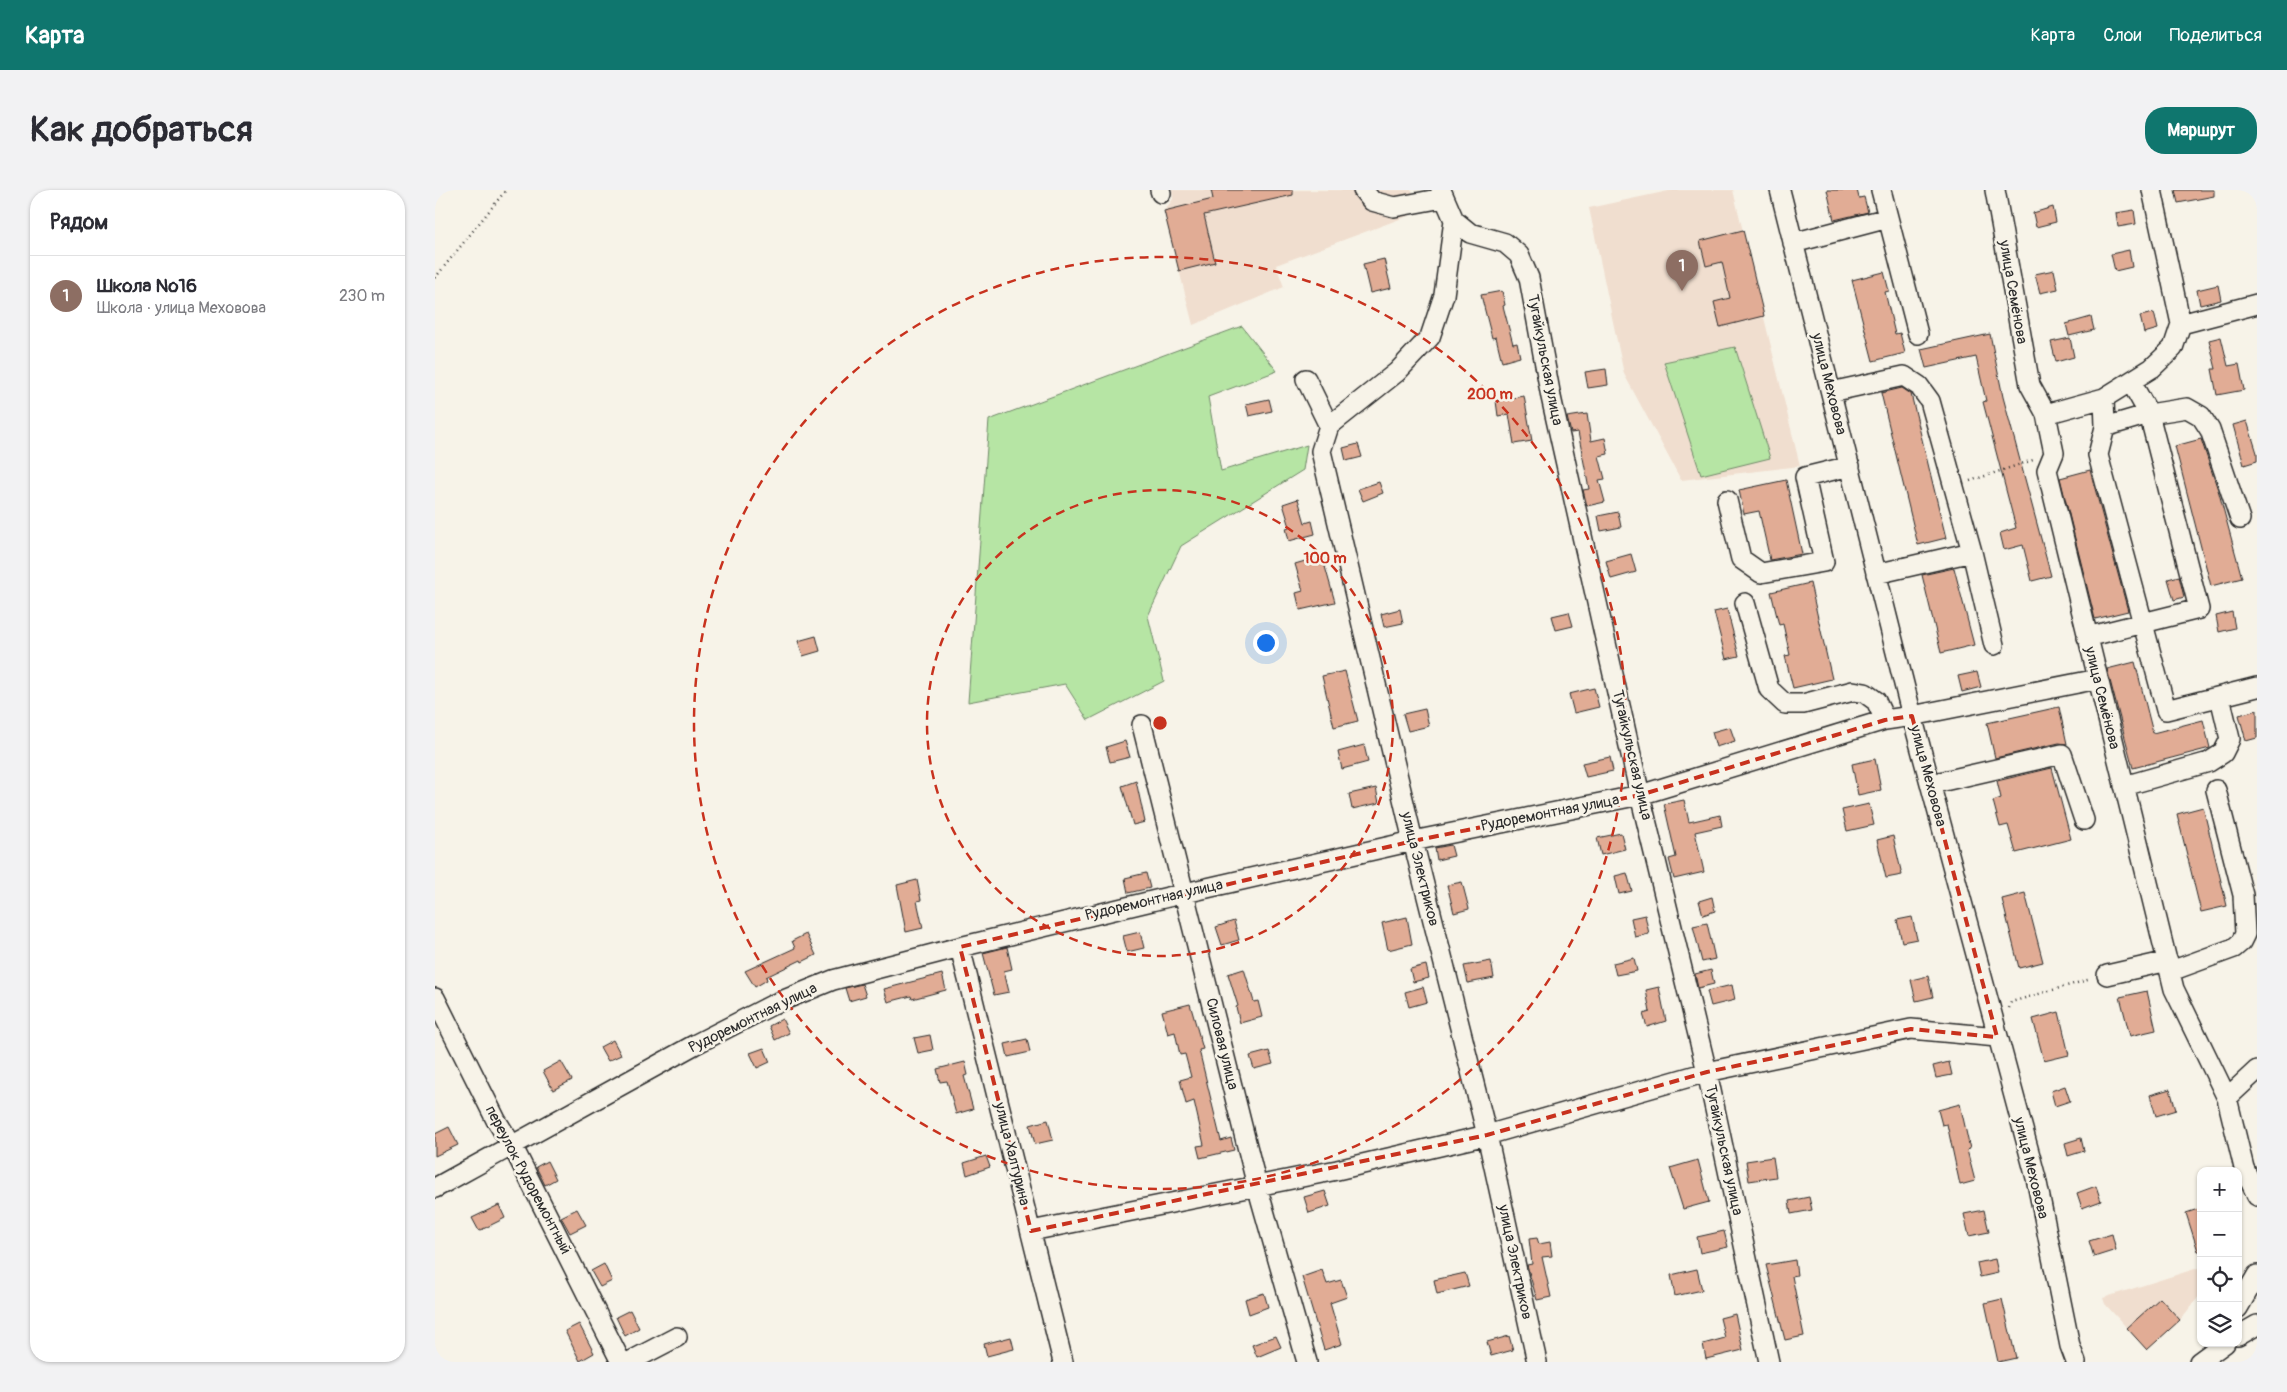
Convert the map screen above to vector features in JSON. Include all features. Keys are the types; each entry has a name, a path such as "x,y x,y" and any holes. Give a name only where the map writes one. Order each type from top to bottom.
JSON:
{"street":[{"path":"1363,190 1372,201 1394,207 1442,194"},
{"name":"улица Меховова","path":"1780,190 1876,574 1997,1037 2036,1178 2070,1346 2076,1362"},
{"path":"1881,190 1918,334"},
{"name":"улица Семёнова","path":"1995,190 2030,385 2046,414 2054,453 2047,470 2170,966 2174,989 2227,1098 2244,1168 2257,1196"},
{"path":"2046,414 2104,398 2152,368 2173,348 2181,324 2152,190"},
{"name":"Тугайкульская улица","path":"1442,194 1454,220 1470,234 1505,243 1519,255 1529,278 1551,397 1640,795 1707,1072 1769,1362"},
{"path":"1793,243 1888,218"},
{"path":"1306,380 1329,426 1397,372 1430,337 1444,295 1454,220"},
{"path":"2181,324 2257,304"},
{"path":"1831,392 1903,376 1919,386 1931,401 1972,552 1994,646"},
{"path":"2087,637 2199,608 2149,414 2131,382"},
{"path":"2104,398 2105,427 2098,455 2141,624 2166,710 2257,687"},
{"path":"2105,427 2149,414 2187,408 2201,416 2210,430 2240,519"},
{"name":"улица Электриков","path":"1329,426 1321,451 1413,841 1487,1136 1537,1362"},
{"path":"1727,500 1741,559 1761,573 1824,562 1805,477 1850,466"},
{"path":"1876,574 1972,552"},
{"path":"1745,603 1769,688 1785,704 1803,704 1853,692 1865,693 1876,701 1885,720"},
{"name":"Рудоремонтная улица","path":"435,1188 513,1147 694,1045 773,1004 833,980 960,947 1185,893 1413,841 1640,795 1885,720 2098,679"},
{"path":"2124,786 2209,762 2223,752 2230,739 2220,697"},
{"name":"Силовая улица","path":"1142,725 1257,1186 1307,1362"},
{"path":"1931,784 2062,754 2084,820"},
{"path":"2107,975 2170,966 2234,948 2241,942 2245,934 2243,895 2216,790"},
{"name":"улица Халтурина","path":"960,947 1063,1362"},
{"name":"переулок Рудоремонтный","path":"435,998 495,1120 513,1147 621,1362"},
{"path":"1031,1231 1257,1186 1487,1136 1707,1072 1911,1029 1997,1037"},
{"path":"2227,1098 2257,1070"},
{"path":"2241,1302 2257,1275"},
{"path":"2242,1334 2257,1325"},
{"path":"629,1362 677,1337"},
{"path":"2199,1362 2218,1347"}],"path":[{"path":"435,278 506,190"},
{"path":"1954,486 2054,453"},
{"path":"2008,1010 2011,1002 2107,975"}],"highlighted area":[{"path":"1912,716 1997,1037 1911,1029 1707,1072 1487,1135 1031,1231 960,947 1413,841 1640,795 1885,720"}],"shaded area":[{"path":"1172,190 1412,190 1416,213 1276,265 1284,287 1193,325 1164,211 1173,199"},
{"path":"1673,190 1733,190 1800,466 1681,480 1624,374 1589,208"},
{"path":"2197,1268 2197,1299 2180,1320 2147,1350 2105,1304 2103,1298"}],"green space":[{"path":"1242,326 1277,371 1208,397 1221,471 1307,445 1303,470 1181,546 1148,616 1164,681 1088,720 1065,684 968,702 989,420"},
{"path":"1735,347 1770,458 1701,475 1664,362"}],"building":[{"path":"1211,190 1293,190 1293,195 1204,215 1215,262 1179,271 1164,211 1213,199"},
{"path":"1827,190 1857,190 1859,198 1864,197 1868,212 1834,220"},
{"path":"2175,190 2214,190 2214,196 2178,203"},
{"path":"2053,207 2056,222 2036,227 2033,213"},
{"path":"2134,210 2136,224 2118,227 2116,213"},
{"path":"1743,230 1764,316 1720,327 1714,302 1730,298 1722,262 1706,266 1700,241"},
{"path":"2129,250 2132,267 2115,271 2111,254"},
{"path":"1384,259 1391,288 1370,293 1363,264"},
{"path":"2054,270 2058,289 2040,293 2035,274"},
{"path":"1884,272 1889,291 1885,292 1895,334 1900,333 1905,353 1873,361 1852,280"},
{"path":"2218,285 2221,300 2200,305 2197,290"},
{"path":"1502,291 1505,305 1503,306 1513,344 1517,343 1520,357 1502,362 1496,337 1492,338 1481,295"},
{"path":"2154,313 2158,329 2144,333 2140,316"},
{"path":"2091,317 2094,330 2069,336 2066,324"},
{"path":"1990,334 2003,397 2051,576 2032,581 2023,545 2004,550 2000,533 2016,528 1983,402 1986,401 1976,357 1926,368 1921,349"},
{"path":"2221,337 2228,366 2239,364 2244,390 2217,395 2212,369 2216,369 2209,340"},
{"path":"2070,338 2074,357 2056,362 2051,342"},
{"path":"1606,369 1608,385 1588,388 1585,372"},
{"path":"1902,388 1911,394 1946,538 1918,545 1881,393"},
{"path":"1524,396 1532,441 1514,444 1509,414 1498,416 1496,401"},
{"path":"1269,399 1272,411 1249,416 1246,404"},
{"path":"1587,414 1591,441 1605,438 1608,454 1599,456 1605,479 1599,480 1605,502 1587,506 1583,490 1589,489 1578,432 1571,433 1567,417"},
{"path":"2247,421 2257,453 2257,461 2244,465 2233,425"},
{"path":"2201,439 2219,493 2242,578 2211,586 2175,446"},
{"path":"1358,444 1362,457 1346,461 1343,448"},
{"path":"2090,470 2128,611 2095,619 2060,478"},
{"path":"1786,480 1802,554 1770,560 1759,511 1744,514 1739,490"},
{"path":"1379,482 1383,493 1363,501 1358,489"},
{"path":"1298,499 1305,523 1312,521 1315,534 1289,541 1286,528 1290,527 1283,504"},
{"path":"1618,512 1621,527 1601,531 1598,516"},
{"path":"1631,554 1636,572 1611,579 1606,561"},
{"path":"1322,556 1335,602 1300,610 1296,593 1303,591 1295,564"},
{"path":"1954,568 1974,645 1941,653 1922,575"},
{"path":"2179,576 2184,597 2174,600 2168,579"},
{"path":"1810,583 1832,679 1793,688 1785,656 1790,655 1783,624 1779,625 1771,592"},
{"path":"1400,609 1403,623 1384,627 1381,614"},
{"path":"1727,609 1739,656 1726,659 1714,612"},
{"path":"1569,612 1573,626 1556,630 1552,616"},
{"path":"2232,612 2235,628 2219,632 2216,616"},
{"path":"816,636 820,651 803,656 798,641"},
{"path":"2135,662 2153,733 2203,720 2210,748 2133,768 2107,669"},
{"path":"1345,671 1358,721 1334,727 1322,676"},
{"path":"1977,672 1981,687 1962,692 1958,676"},
{"path":"1594,688 1599,707 1574,713 1569,694"},
{"path":"2059,707 2067,744 2059,743 1995,758 1987,723"},
{"path":"1425,709 1429,726 1408,731 1403,714"},
{"path":"2257,710 2257,738 2246,741 2239,715"},
{"path":"1730,727 1735,741 1716,747 1712,732"},
{"path":"1125,741 1130,757 1110,762 1106,747"},
{"path":"1364,745 1368,762 1342,769 1338,752"},
{"path":"1610,757 1613,771 1586,777 1582,763"},
{"path":"1875,759 1881,790 1858,795 1852,764"},
{"path":"2052,768 2071,839 2016,853 2008,825 2000,827 1993,801 2001,798 1997,781"},
{"path":"1136,781 1145,822 1133,825 1122,786"},
{"path":"1376,788 1379,803 1352,809 1349,794"},
{"path":"1684,800 1689,822 1720,815 1722,826 1695,832 1704,872 1674,879 1669,859 1676,857 1664,804"},
{"path":"1869,804 1874,825 1847,831 1842,810"},
{"path":"2203,807 2227,906 2201,912 2177,814"},
{"path":"1621,833 1625,849 1601,855 1597,838"},
{"path":"1893,836 1902,875 1886,878 1877,840"},
{"path":"1451,845 1454,856 1437,860 1435,848"},
{"path":"1146,873 1150,888 1128,893 1125,878"},
{"path":"1627,873 1632,891 1619,894 1615,876"},
{"path":"917,880 921,900 917,901 923,928 906,932 897,885"},
{"path":"1462,882 1469,909 1454,913 1447,885"},
{"path":"2025,893 2043,962 2019,968 2002,899"},
{"path":"1712,897 1715,911 1703,915 1699,901"},
{"path":"1645,915 1649,934 1635,937 1631,918"},
{"path":"1407,917 1412,944 1388,950 1382,923"},
{"path":"1912,917 1917,939 1902,942 1897,920"},
{"path":"1234,921 1239,940 1222,945 1216,927"},
{"path":"1707,923 1715,959 1702,962 1693,926"},
{"path":"1140,932 1144,948 1127,952 1123,936"},
{"path":"806,934 816,955 766,977 767,980 755,987 745,971 795,948 792,941"},
{"path":"1007,947 1012,969 1004,971 1009,992 994,995 983,953"},
{"path":"1634,958 1637,971 1616,975 1613,963"},
{"path":"1491,961 1494,978 1468,983 1464,966"},
{"path":"1426,965 1429,978 1413,982 1410,969"},
{"path":"1244,969 1254,1002 1258,1001 1262,1017 1240,1023 1236,1007 1238,1006 1228,974"},
{"path":"1711,970 1714,984 1698,988 1695,974"},
{"path":"942,974 946,990 912,999 911,996 888,1002 884,989"},
{"path":"1928,976 1933,997 1916,1001 1911,980"},
{"path":"862,984 866,996 849,1001 845,988"},
{"path":"1732,985 1735,1000 1711,1006 1707,991"},
{"path":"1423,987 1427,1002 1409,1007 1405,992"},
{"path":"1659,987 1666,1021 1647,1027 1643,1014 1650,1012 1646,990"},
{"path":"2147,991 2156,1030 2130,1036 2120,997"},
{"path":"1190,1004 1203,1049 1199,1050 1221,1141 1231,1138 1234,1150 1200,1158 1197,1146 1204,1145 1194,1101 1186,1104 1180,1080 1191,1077 1185,1054 1180,1055 1175,1032 1168,1034 1162,1011"},
{"path":"2059,1012 2069,1055 2044,1061 2033,1019"},
{"path":"782,1019 789,1033 775,1040 769,1026"},
{"path":"930,1035 933,1050 918,1053 914,1038"},
{"path":"1027,1039 1030,1052 1008,1057 1005,1044"},
{"path":"613,1040 621,1055 608,1061 600,1047"},
{"path":"764,1048 770,1062 757,1068 750,1053"},
{"path":"1269,1051 1273,1064 1254,1069 1250,1056"},
{"path":"561,1061 572,1080 553,1090 543,1071"},
{"path":"965,1062 968,1075 964,1076 973,1109 956,1114 947,1081 940,1082 937,1069"},
{"path":"1949,1062 1952,1075 1936,1078 1933,1066"},
{"path":"2065,1086 2070,1101 2055,1106 2051,1091"},
{"path":"2170,1089 2176,1110 2156,1116 2150,1095"},
{"path":"1960,1104 1970,1149 1967,1150 1975,1181 1960,1185 1947,1124 1942,1125 1938,1110"},
{"path":"1048,1120 1053,1140 1035,1144 1030,1125"},
{"path":"449,1127 458,1145 435,1156 435,1134"},
{"path":"2081,1138 2084,1151 2068,1156 2065,1143"},
{"path":"986,1156 990,1167 967,1175 964,1163"},
{"path":"1773,1157 1776,1177 1749,1181 1746,1161"},
{"path":"1698,1160 1709,1202 1683,1209 1670,1168"},
{"path":"547,1161 556,1179 545,1185 536,1167"},
{"path":"2096,1186 2101,1201 2082,1208 2077,1193"},
{"path":"1325,1191 1330,1206 1309,1213 1304,1197"},
{"path":"1809,1197 1812,1210 1791,1214 1789,1201"},
{"path":"499,1205 505,1218 479,1231 472,1218"},
{"path":"577,1209 586,1225 570,1233 561,1217"},
{"path":"2197,1209 2197,1248 2186,1213"},
{"path":"1984,1210 1989,1232 1969,1236 1964,1214"},
{"path":"1724,1231 1728,1247 1700,1253 1697,1237"},
{"path":"2112,1234 2116,1250 2094,1257 2089,1241"},
{"path":"1537,1238 1539,1244 1550,1242 1552,1256 1542,1257 1551,1297 1537,1300 1527,1265 1532,1264 1529,1239"},
{"path":"1995,1259 1998,1273 1980,1277 1977,1263"},
{"path":"1795,1260 1797,1275 1792,1276 1804,1336 1785,1340 1766,1265"},
{"path":"604,1264 612,1281 600,1287 591,1271"},
{"path":"1697,1269 1702,1290 1675,1296 1671,1275"},
{"path":"1322,1270 1327,1284 1341,1280 1347,1297 1330,1303 1342,1344 1324,1350 1302,1277"},
{"path":"1465,1273 1469,1286 1437,1294 1434,1280"},
{"path":"1264,1293 1268,1307 1249,1314 1245,1299"},
{"path":"2160,1298 2180,1320 2147,1350 2127,1328"},
{"path":"2002,1299 2016,1358 1998,1362 1985,1303"},
{"path":"630,1310 639,1328 625,1336 616,1317"},
{"path":"1735,1314 1743,1350 1706,1359 1703,1344 1725,1338 1720,1318"},
{"path":"579,1324 594,1353 580,1361 565,1331"},
{"path":"1276,1336 1281,1347 1257,1357 1252,1345"},
{"path":"1509,1336 1513,1350 1491,1356 1487,1342"},
{"path":"1011,1337 1014,1349 987,1356 984,1344"}],"place":[{"name":"Школа №16","path":"1682,291"}]}
